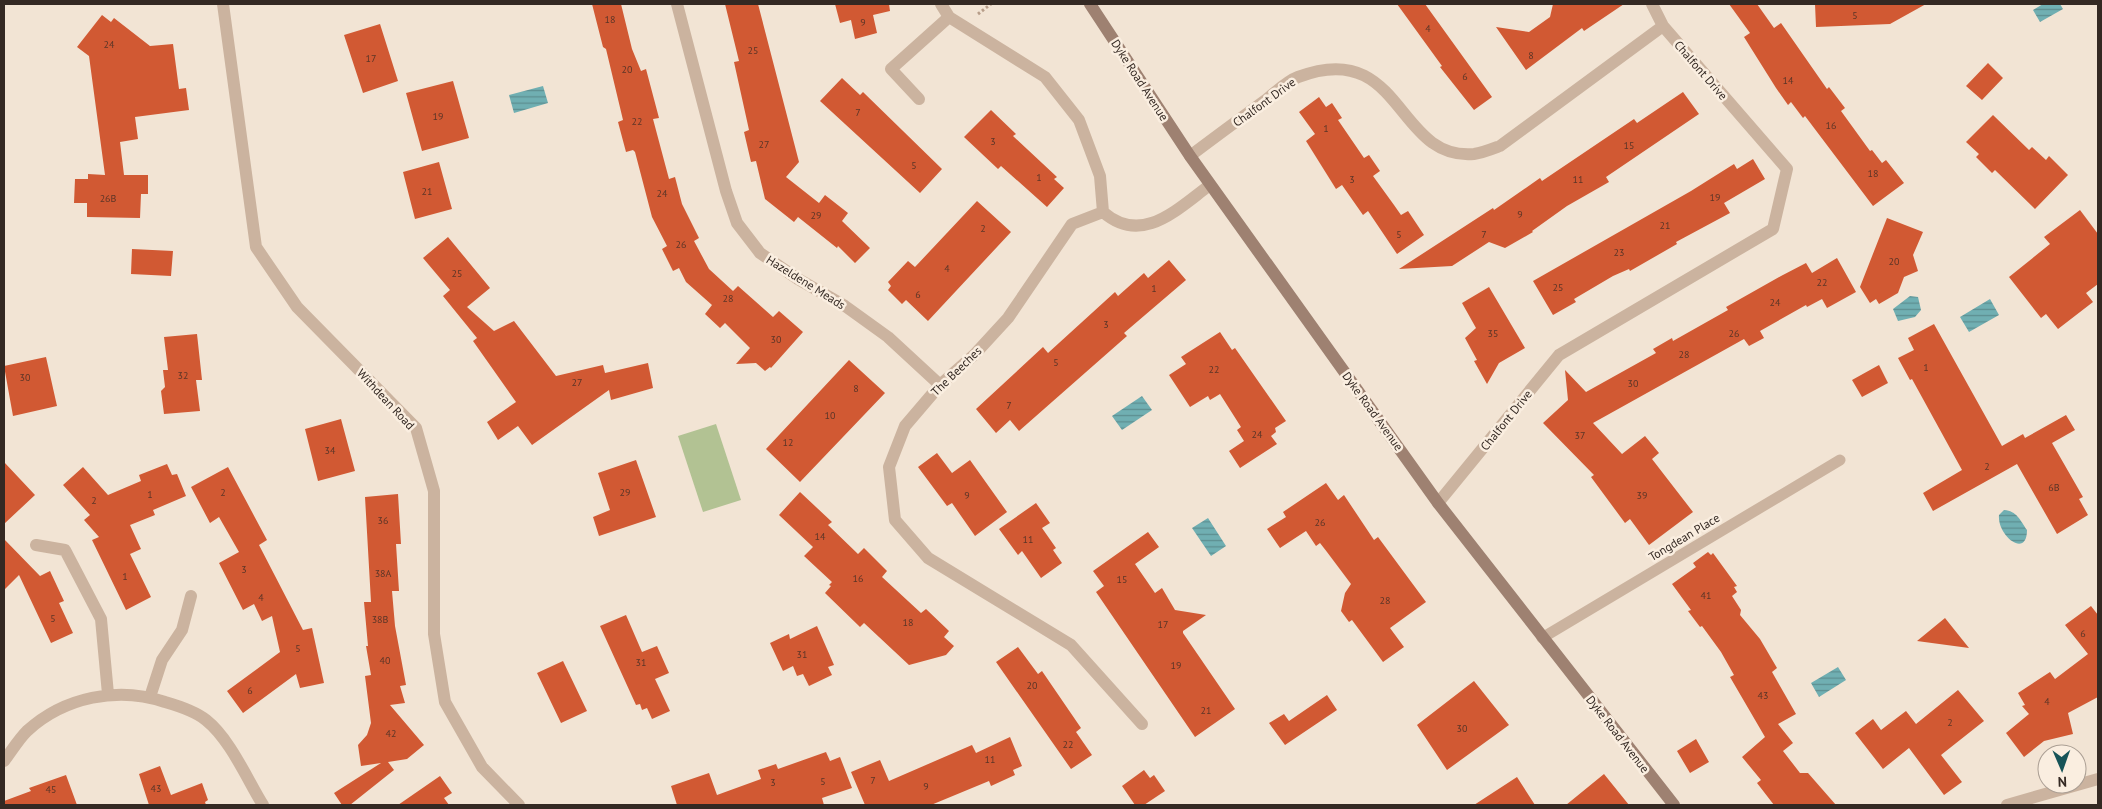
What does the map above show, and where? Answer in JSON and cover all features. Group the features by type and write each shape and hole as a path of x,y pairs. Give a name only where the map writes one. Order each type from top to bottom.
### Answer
{"street":[{"name":"Withdean Road","path":"223,4 256,247 297,307 416,428 434,492 434,634 445,702 482,767 519,805"},
{"name":"Hazeldene Meads","path":"677,4 726,191 738,223 760,254 845,306 888,337 940,385"},
{"path":"941,4 949,17 1045,77 1079,120 1100,176 1103,212 1114,221 1127,226 1147,226 1163,219 1210,186"},
{"name":"Dyke Road Avenue","path":"1090,4 1210,186 1438,503 1674,805"},
{"path":"1652,4 1663,26"},
{"path":"919,99 892,69 949,17"},
{"name":"Chalfont Drive","path":"1190,156 1295,78 1326,68 1356,72 1378,83 1429,143 1450,152 1474,154 1500,146 1663,26 1787,169 1773,229 1559,355 1438,503"},
{"name":"The Beeches","path":"1103,212 1072,224 1008,318 974,355 940,385 905,426 889,467 895,520 928,558 1071,645 1142,724"},
{"path":"36,545 65,550 100,619 108,694"},
{"path":"150,697 162,660 182,630 191,596"},
{"path":"4,761 26,732 43,718 76,703 108,694 150,697 180,706 206,719 220,734 263,805"},
{"path":"2007,805 2098,779"}],"lane":[{"name":"Tongdean Place","path":"1542,638 1840,460"}],"green space":[{"path":"716,424 741,500 703,512 678,436"}],"water":[{"path":"2043,4 2060,4 2063,9 2040,22 2033,10"},
{"path":"543,86 548,103 514,113 509,95"},
{"path":"1910,296 1918,297 1921,310 1915,317 1898,321 1893,309"},
{"path":"1990,299 1999,315 1969,332 1960,317"},
{"path":"1142,396 1152,410 1122,430 1112,416"},
{"path":"2004,510 2015,514 2027,530 2026,539 2022,543 2018,544 2012,541 2003,530 1999,515"},
{"path":"1208,518 1226,546 1211,556 1192,528"},
{"path":"1838,667 1846,680 1819,697 1811,683"}],"building":[{"path":"592,4 621,4 632,49 641,71 646,69 659,118 653,119 669,179 675,177 682,204 699,238 694,241 709,269 733,291 738,286 773,317 779,311 803,332 771,368 765,371 756,363 736,364 750,348 725,323 720,328 705,314 712,305 686,282 679,268 673,271 662,249 667,246 652,217 635,152 633,150 626,152 618,122 623,120 606,49 603,47"},
{"path":"725,4 758,4 799,162 786,177 819,203 825,195 848,213 842,221 870,248 855,263 838,246 837,248 798,217 794,222 765,199 756,161 751,162 744,132 749,130 734,62 739,61"},
{"path":"835,4 889,4 890,11 873,15 877,33 855,39 851,20 840,23"},
{"path":"1397,4 1425,4 1492,97 1474,110 1440,67 1442,66"},
{"path":"1553,4 1624,4 1584,31 1582,28 1526,70 1496,27 1529,32 1550,17"},
{"path":"1729,4 1757,4 1774,28 1781,23 1827,89 1829,87 1845,108 1841,111 1870,151 1872,150 1882,163 1886,160 1904,183 1873,206 1805,116 1803,118 1791,102 1788,105 1744,37 1750,33"},
{"path":"1815,4 1926,4 1890,24 1816,27"},
{"path":"102,15 111,22 114,18 150,46 173,44 179,89 186,88 189,110 135,117 138,139 120,142 124,175 148,175 148,194 141,194 140,218 87,217 87,203 74,203 75,179 88,179 88,174 105,175 89,56 77,47"},
{"path":"380,24 398,81 363,93 344,35"},
{"path":"1988,63 2003,78 1982,100 1966,86"},
{"path":"842,78 860,95 863,92 942,169 920,193 820,101"},
{"path":"453,81 469,138 422,151 406,93"},
{"path":"1683,92 1699,114 1606,177 1609,182 1567,206 1533,232 1505,248 1489,242 1452,266 1399,269 1493,208 1494,210 1540,178 1542,181 1634,119 1637,123"},
{"path":"1319,97 1326,107 1332,103 1342,118 1338,120 1364,158 1369,155 1380,171 1373,176 1401,215 1408,211 1424,235 1397,254 1368,211 1363,215 1342,185 1336,189 1306,141 1315,134 1299,112"},
{"path":"991,110 1016,134 1013,136 1057,177 1054,179 1064,188 1047,207 1001,166 998,169 964,137"},
{"path":"1993,115 2029,150 2032,147 2046,160 2049,156 2068,175 2035,209 1995,170 1992,173 1976,157 1979,154 1966,142"},
{"path":"1753,159 1765,179 1724,203 1730,213 1676,242 1677,244 1630,271 1629,269 1613,276 1574,299 1576,302 1553,315 1533,281 1691,191 1734,164 1737,169"},
{"path":"439,162 452,209 415,219 403,172"},
{"path":"977,201 1011,232 928,321 906,300 902,304 888,290 891,286 888,282 908,261 915,267"},
{"path":"2080,210 2098,234 2098,284 2086,293 2093,302 2058,329 2046,314 2041,318 2009,277 2050,244 2044,237"},
{"path":"1887,218 1923,232 1913,255 1918,271 1904,277 1898,293 1879,304 1876,299 1870,303 1860,287"},
{"path":"448,237 490,288 467,307 494,331 514,321 556,376 603,365 605,373 648,363 653,388 611,400 609,390 532,445 518,426 498,440 487,422 516,402 473,341 477,338 443,296 450,290 423,258"},
{"path":"132,249 173,251 171,276 131,274"},
{"path":"1837,258 1856,292 1827,308 1822,299 1807,307 1806,305 1760,331 1764,338 1749,346 1744,339 1593,423 1622,454 1645,436 1659,453 1652,459 1693,512 1649,545 1630,519 1625,523 1591,477 1594,475 1543,423 1568,400 1565,370 1586,392 1656,353 1653,349 1672,338 1673,341 1728,310 1726,307 1781,276 1806,263 1812,273"},
{"path":"1169,260 1186,280 1124,333 1127,336 1019,431 1010,420 996,433 976,409 1043,347 1048,353 1115,292 1118,296 1144,273 1148,278"},
{"path":"1489,287 1525,348 1499,363 1487,384 1474,361 1477,360 1465,338 1476,328 1462,303"},
{"path":"1934,324 2002,446 2023,434 2025,438 2066,415 2075,430 2052,443 2083,497 2079,499 2088,515 2057,534 2017,464 1933,511 1923,493 1962,470 1912,379 1910,380 1898,358 1914,350 1908,338"},
{"path":"1220,332 1232,350 1235,348 1286,421 1275,428 1276,432 1271,436 1277,444 1240,468 1229,451 1244,441 1237,430 1241,427 1220,394 1210,400 1208,396 1190,407 1169,375 1186,364 1181,357"},
{"path":"197,334 202,380 196,380 200,411 164,414 161,391 165,387 163,370 168,370 164,337"},
{"path":"46,357 57,406 13,416 4,366"},
{"path":"849,360 885,393 800,482 766,449"},
{"path":"1879,365 1888,383 1862,397 1852,380"},
{"path":"341,419 355,471 318,481 305,429"},
{"path":"937,453 952,473 970,460 1007,512 975,536 952,503 947,506 918,467"},
{"path":"636,460 656,517 599,536 593,517 610,510 598,473"},
{"path":"4,462 35,495 4,524"},
{"path":"167,464 172,475 177,474 186,496 153,510 155,515 130,525 141,549 130,554 151,597 126,610 92,540 99,537 84,520 90,515 63,485 83,467 108,495 141,481 139,475"},
{"path":"228,467 267,540 259,545 303,630 312,628 324,683 300,688 296,674 243,713 227,691 280,652 272,616 262,621 254,604 243,610 219,563 239,552 219,517 210,523 191,487"},
{"path":"1326,483 1338,500 1344,495 1374,540 1378,537 1426,602 1390,628 1404,647 1383,662 1352,620 1349,622 1341,611 1345,593 1351,584 1320,543 1316,546 1306,531 1280,548 1267,529 1286,517 1283,512"},
{"path":"800,492 832,522 828,525 858,554 864,548 887,571 882,577 921,613 926,609 949,631 944,637 954,646 946,655 909,665 864,623 860,627 825,593 832,582 804,556 813,547 779,515"},
{"path":"398,494 401,544 396,544 399,591 392,591 395,626 406,685 400,686 405,703 390,705 424,745 407,759 388,762 394,770 350,805 342,805 334,793 381,763 361,766 358,745 367,735 371,723 365,676 371,675 366,646 368,646 364,602 371,602 365,497"},
{"path":"1036,503 1050,523 1042,528 1056,548 1053,550 1062,563 1041,578 1022,551 1018,555 999,529"},
{"path":"1148,532 1159,547 1135,564 1155,593 1162,588 1175,610 1206,615 1183,631 1183,633 1235,709 1195,737 1096,592 1104,586 1093,571"},
{"path":"4,539 40,576 50,571 64,601 59,603 73,633 51,643 19,575 4,590"},
{"path":"1708,552 1711,555 1713,553 1737,586 1734,587 1737,592 1732,596 1741,610 1740,615 1760,639 1777,668 1772,672 1796,714 1778,724 1793,743 1783,751 1800,773 1808,773 1836,805 1774,805 1757,783 1761,780 1742,757 1765,737 1730,677 1734,675 1721,652 1702,626 1700,627 1688,611 1691,610 1672,584 1696,567 1693,563"},
{"path":"2091,606 2098,615 2098,697 2068,713 2073,734 2037,744 2037,747 2024,757 2006,733 2029,714 2022,706 2025,705 2018,693 2050,672 2055,679 2088,654 2065,625"},
{"path":"626,615 642,652 657,646 669,673 655,679 670,711 652,719 647,708 642,710 640,704 636,705 600,626"},
{"path":"1945,618 1969,648 1917,641"},
{"path":"817,626 834,665 828,667 832,675 809,686 803,674 797,676 793,666 783,671 770,643 789,634 790,639"},
{"path":"1018,647 1038,674 1042,671 1081,728 1076,732 1092,755 1071,769 996,662"},
{"path":"563,661 587,711 561,723 537,673"},
{"path":"1474,681 1509,725 1447,770 1417,725"},
{"path":"1958,690 1984,721 1941,755 1962,782 1944,795 1909,748 1883,769 1855,733 1873,719 1881,730 1906,711 1916,724"},
{"path":"1327,695 1337,710 1285,745 1269,723 1284,714 1289,721"},
{"path":"1010,737 1022,766 1013,770 1015,775 991,786 989,781 931,805 865,805 851,772 880,760 889,781 972,745 976,753"},
{"path":"1696,739 1709,762 1690,773 1677,751"},
{"path":"826,752 830,761 840,757 852,788 822,798 824,805 677,805 671,786 709,773 717,795 761,779 758,770 776,764 778,769"},
{"path":"160,766 171,795 202,783 208,800 205,802 206,805 149,805 139,774"},
{"path":"1144,770 1150,778 1154,775 1165,791 1144,805 1135,805 1122,786"},
{"path":"1604,774 1629,805 1566,805"},
{"path":"66,775 77,805 4,805 4,801 31,791 29,788"},
{"path":"440,776 452,793 444,798 449,805 398,805"},
{"path":"1517,777 1535,805 1474,805"}]}
